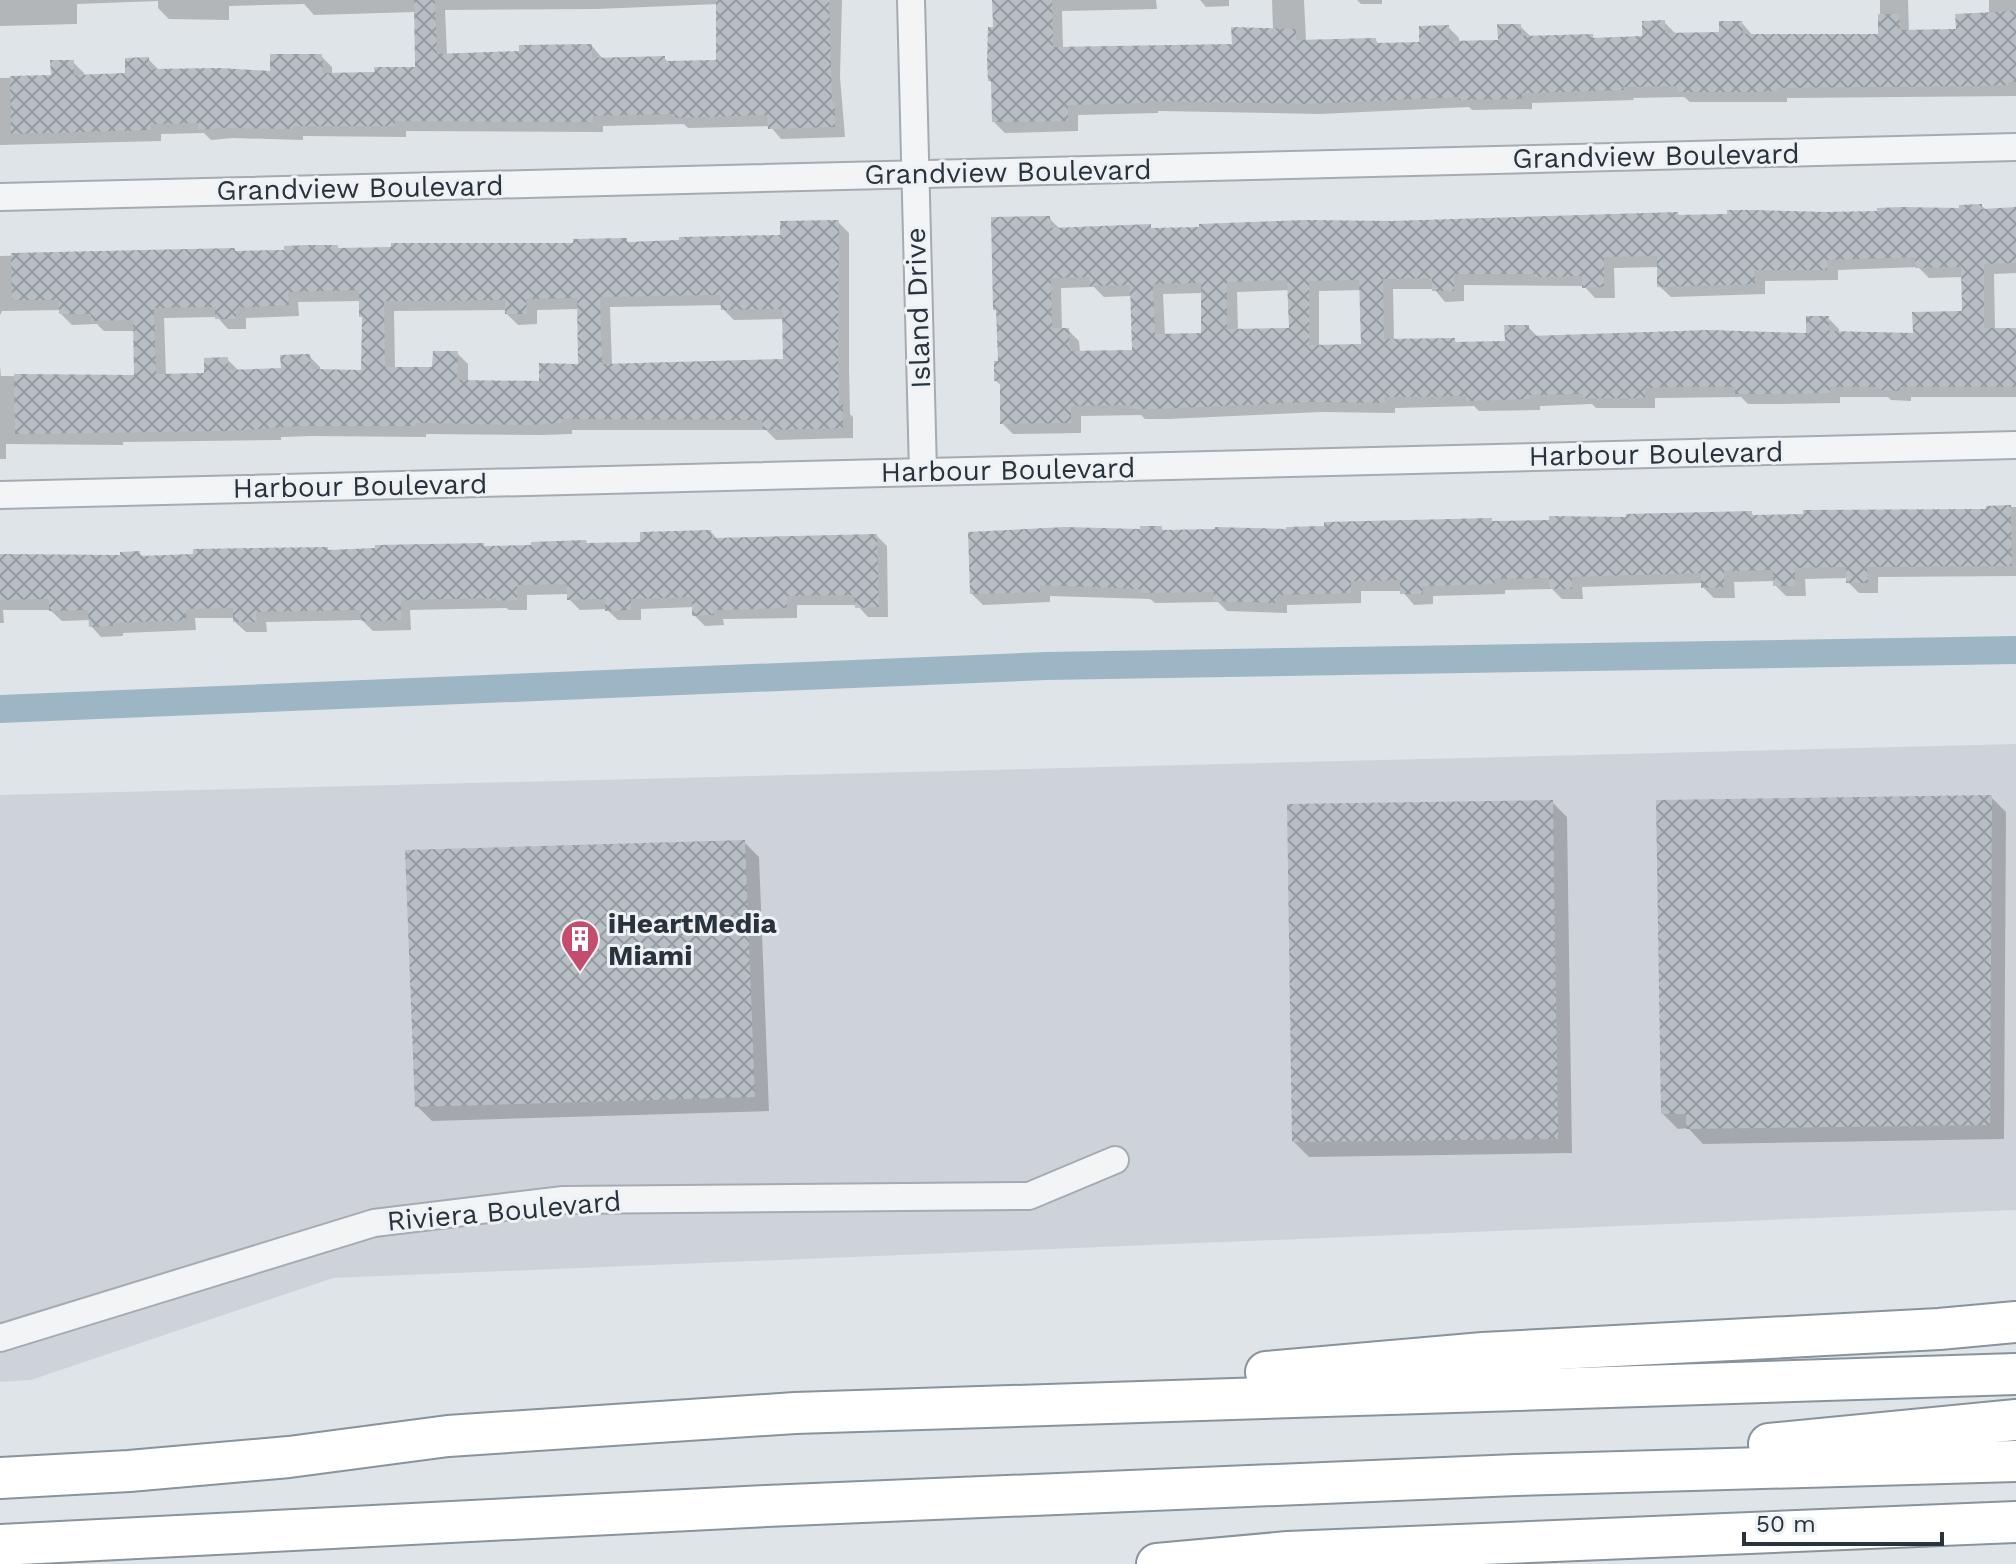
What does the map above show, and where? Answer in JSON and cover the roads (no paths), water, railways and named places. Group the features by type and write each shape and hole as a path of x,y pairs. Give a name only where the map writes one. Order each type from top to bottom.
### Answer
{"highway":[{"path":"0,1478 289,1457 448,1436 795,1413 1483,1353 1939,1329 2016,1322"},
{"path":"795,1413 2016,1374"},
{"path":"1516,1475 1632,1450 1733,1447 2016,1420"},
{"path":"0,1545 766,1506 1516,1475 2016,1461"},
{"path":"1157,1564 1304,1551 2016,1522"}],"street":[{"name":"Island Drive","path":"911,0 923,472"},
{"name":"Grandview Boulevard","path":"0,197 2016,147"},
{"name":"Harbour Boulevard","path":"0,495 2016,445"},
{"name":"Riviera Boulevard","path":"0,1338 374,1223 563,1200 1029,1196 1115,1160"}],"waterway":[{"path":"0,709 1046,666 2016,650"}],"place":[{"name":"iHeartMedia Miami","path":"580,973"}]}
